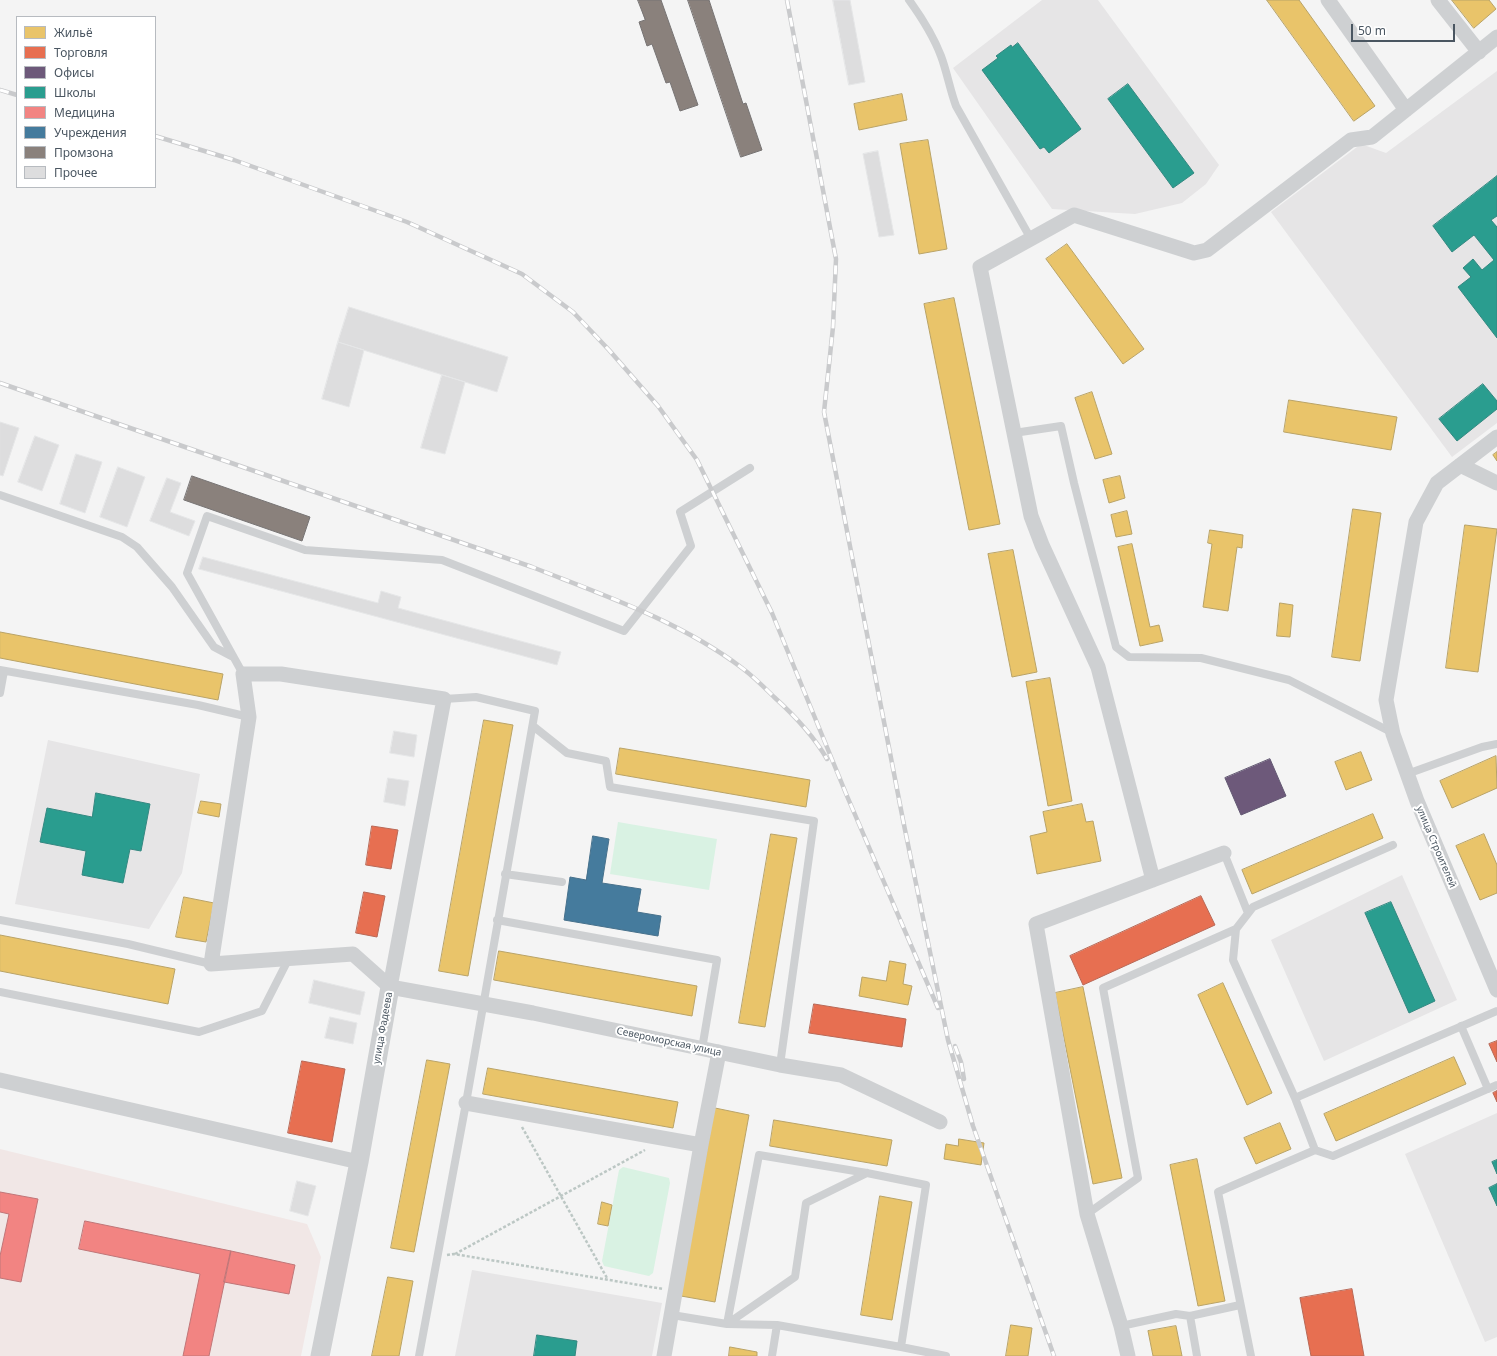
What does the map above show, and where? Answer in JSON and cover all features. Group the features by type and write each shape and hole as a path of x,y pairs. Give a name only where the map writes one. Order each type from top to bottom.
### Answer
{"street":[{"path":"1328,0 1406,110"},
{"path":"1438,0 1479,52"},
{"path":"1153,880 1098,667 1042,545 1031,516 980,267 1074,216 1194,253 1206,250 1351,140 1372,137 1497,37"},
{"path":"1497,437 1460,465 1497,483"},
{"name":"улица Строителей","path":"1460,465 1437,483 1416,522 1386,700 1393,734 1417,801 1497,990"},
{"path":"390,987 353,954 288,960 211,964 249,717 243,674 281,674 444,699"},
{"name":"улица Фадеева","path":"320,1356 359,1162 444,699"},
{"path":"1128,1356 1121,1326 1087,1214 1036,924 1224,853"},
{"name":"Североморская улица","path":"390,987 483,1004 780,1065 841,1075 940,1122"},
{"path":"664,1356 719,1052"},
{"path":"0,1080 359,1162"},
{"path":"466,1104 701,1145"}],"lane":[{"path":"909,0 929,28 942,57 949,87 956,106 1031,239"},
{"path":"1014,432 1061,426 1116,647 1130,657 1201,658 1289,680 1393,734"},
{"path":"243,674 187,573 207,516 305,550 442,560 624,631 690,546 680,512 750,468"},
{"path":"0,495 122,537 137,547 172,587 214,647 233,657"},
{"path":"0,693 2,671 198,705 249,717"},
{"path":"419,1356 466,1104 505,874 535,711 476,697 444,699"},
{"path":"533,726 567,753 606,761 610,787 814,821 780,1065"},
{"path":"1408,774 1482,747 1497,744"},
{"path":"1315,1150 1295,1098 1233,960 1236,930 1253,907 1393,845"},
{"path":"1224,853 1248,913"},
{"path":"505,874 562,882"},
{"path":"0,920 128,944 211,964"},
{"path":"497,920 717,960 702,1049"},
{"path":"1087,1214 1138,1178 1103,988 1236,930"},
{"path":"0,992 200,1032 262,1011 288,960"},
{"path":"1295,1098 1497,1011"},
{"path":"1461,1026 1488,1089"},
{"path":"1251,1356 1218,1192 1315,1150 1333,1156 1497,1085"},
{"path":"727,1324 758,1155 866,1173 926,1185 901,1347"},
{"path":"727,1324 796,1277 806,1203 866,1173"},
{"path":"1121,1326 1176,1314 1190,1316 1240,1305"},
{"path":"672,1315 727,1324 778,1325 946,1356"},
{"path":"1190,1316 1197,1356"},
{"path":"772,1356 778,1325"}],"path":[{"path":"513,1112 607,1278"},
{"path":"454,1254 665,1139"},
{"path":"437,1255 454,1254 607,1278 675,1291"}],"shaded area":[{"path":"1042,0 1098,0 1219,165 1206,184 1182,203 1135,214 1052,209 953,68"},
{"path":"1497,71 1497,423 1452,457 1271,212 1361,144 1386,153"},
{"path":"48,740 200,774 182,873 149,929 15,904"},
{"path":"1402,875 1457,1000 1324,1061 1271,940"},
{"path":"1497,1113 1497,1337 1485,1342 1405,1154"},
{"path":"0,1149 307,1224 321,1257 301,1356 0,1356"},
{"path":"472,1270 662,1303 652,1356 455,1356"}],"green space":[{"path":"618,822 717,839 709,890 610,874"},
{"path":"623,1167 669,1178 670,1183 653,1273 649,1276 604,1266 602,1261 619,1170"}],"building: Жильё":[{"path":"1267,0 1299,0 1375,106 1354,121"},
{"path":"1452,0 1489,0 1496,9 1474,28"},
{"path":"902,94 907,120 859,130 854,104"},
{"path":"928,140 947,249 919,254 900,144"},
{"path":"1067,244 1144,349 1123,364 1046,259"},
{"path":"954,298 1000,524 969,530 924,304"},
{"path":"1092,392 1112,454 1095,459 1075,398"},
{"path":"1289,400 1397,417 1391,450 1284,432"},
{"path":"1497,452 1497,461 1493,455"},
{"path":"1120,476 1125,498 1109,503 1103,480"},
{"path":"1353,509 1381,513 1360,661 1332,657"},
{"path":"1127,511 1132,534 1116,537 1111,515"},
{"path":"1465,525 1497,529 1478,672 1446,668"},
{"path":"1210,530 1243,535 1242,548 1237,547 1228,611 1203,607 1212,544 1208,543"},
{"path":"1132,544 1150,627 1159,625 1163,641 1140,646 1118,547"},
{"path":"1013,550 1037,672 1012,677 988,554"},
{"path":"1280,603 1293,605 1290,637 1277,636"},
{"path":"0,632 223,674 218,700 0,658"},
{"path":"1050,678 1072,801 1048,806 1026,682"},
{"path":"484,720 513,725 468,976 439,971"},
{"path":"620,748 810,780 806,807 616,774"},
{"path":"1361,752 1372,780 1346,790 1335,762"},
{"path":"1496,756 1497,788 1452,808 1440,781"},
{"path":"201,801 221,804 219,817 198,813"},
{"path":"1082,804 1086,822 1093,821 1101,861 1037,874 1030,836 1047,832 1043,812"},
{"path":"1373,814 1383,838 1252,894 1242,870"},
{"path":"771,834 797,838 765,1027 739,1023"},
{"path":"1484,834 1497,865 1497,893 1480,900 1456,846"},
{"path":"184,897 214,903 206,942 176,937"},
{"path":"0,935 175,969 168,1004 0,971"},
{"path":"499,951 697,986 692,1016 494,980"},
{"path":"890,961 906,964 903,984 912,986 908,1005 859,996 862,977 886,981"},
{"path":"1223,983 1272,1093 1247,1105 1198,995"},
{"path":"1083,987 1122,1178 1093,1184 1055,993"},
{"path":"1454,1057 1466,1084 1336,1141 1324,1114"},
{"path":"427,1060 450,1064 414,1252 391,1248"},
{"path":"488,1068 678,1102 673,1128 483,1094"},
{"path":"715,1108 749,1115 715,1302 681,1296"},
{"path":"774,1120 892,1140 887,1166 770,1146"},
{"path":"1280,1123 1291,1149 1256,1164 1244,1138"},
{"path":"959,1139 984,1143 981,1165 944,1159 946,1144 958,1146"},
{"path":"1197,1159 1225,1301 1198,1306 1170,1165"},
{"path":"880,1196 912,1202 892,1320 861,1315"},
{"path":"602,1202 612,1205 608,1226 598,1224"},
{"path":"388,1277 413,1281 399,1356 372,1356"},
{"path":"1011,1325 1032,1328 1028,1356 1006,1356"},
{"path":"1176,1326 1182,1356 1153,1356 1148,1331"},
{"path":"730,1347 757,1352 757,1356 729,1356"}],"building: Торговля":[{"path":"372,826 398,830 391,869 366,865"},
{"path":"364,892 385,896 377,937 356,933"},
{"path":"1201,896 1215,925 1083,985 1070,956"},
{"path":"814,1004 906,1019 902,1047 809,1033"},
{"path":"1497,1041 1497,1062 1489,1044"},
{"path":"302,1061 345,1069 332,1142 288,1133"},
{"path":"1497,1091 1497,1102 1493,1093"},
{"path":"1352,1289 1364,1356 1311,1356 1300,1298"}],"building: Офисы":[{"path":"1270,759 1286,796 1241,815 1225,778"}],"building: Школы":[{"path":"1018,43 1081,129 1049,153 1044,147 1040,149 982,70 998,58 996,56 1011,45 1012,47"},
{"path":"1128,84 1194,173 1173,188 1108,99"},
{"path":"1497,176 1497,216 1491,220 1497,227 1497,338 1458,287 1471,277 1463,268 1473,259 1482,270 1494,260 1474,235 1452,252 1433,226"},
{"path":"1483,384 1497,401 1497,409 1457,441 1439,419"},
{"path":"96,793 150,804 141,851 130,849 123,883 82,875 86,851 40,842 47,808 92,817"},
{"path":"1391,902 1435,1001 1409,1013 1365,913"},
{"path":"1497,1160 1497,1174 1492,1162"},
{"path":"1497,1184 1497,1206 1489,1188"},
{"path":"537,1335 577,1341 575,1356 534,1356"}],"building: Медицина":[{"path":"0,1192 38,1199 21,1282 0,1278 0,1256 9,1214 0,1212"},
{"path":"85,1221 231,1251 209,1356 183,1356 200,1274 79,1249"},
{"path":"231,1251 295,1265 289,1294 224,1282"}],"building: Учреждения":[{"path":"593,836 609,839 602,883 641,889 637,912 661,916 658,936 564,920 570,877 586,880"}],"building: Промзона":[{"path":"638,0 661,0 698,105 680,111 670,82 666,83 652,44 647,46 639,22 645,20"},
{"path":"688,0 709,0 743,104 746,103 762,150 741,157"},
{"path":"192,476 310,517 302,541 184,500"}],"building: Прочее":[{"path":"833,0 850,0 865,82 849,85"},
{"path":"878,151 894,235 879,237 863,154"},
{"path":"349,307 508,357 497,392 338,342"},
{"path":"338,342 364,350 349,407 322,399"},
{"path":"442,375 465,382 445,454 421,448"},
{"path":"0,422 19,428 3,476 0,475"},
{"path":"35,436 59,445 42,491 18,482"},
{"path":"76,454 102,462 85,513 60,504"},
{"path":"118,467 145,477 127,527 100,517"},
{"path":"167,478 181,483 170,512 195,521 189,536 150,521"},
{"path":"203,557 378,603 381,591 401,597 398,608 561,652 557,665 199,569"},
{"path":"394,731 417,735 414,757 390,753"},
{"path":"388,778 409,781 405,806 384,802"},
{"path":"314,980 365,992 360,1015 309,1003"},
{"path":"330,1017 357,1023 353,1044 325,1038"},
{"path":"297,1181 316,1186 308,1216 290,1211"}],"railway":[{"path":"787,0 836,259 833,327 824,412 903,820 948,1040 973,1126 1054,1356"},
{"path":"0,90 16,95"},
{"path":"156,136 234,160 407,222 522,274 573,312 609,350 658,406 697,460 772,613 847,796 938,1008"},
{"path":"0,383 532,567 640,610 693,636 718,651 746,671 796,718 816,742 827,759"},
{"path":"955,1046 961,1062 964,1079"}]}
